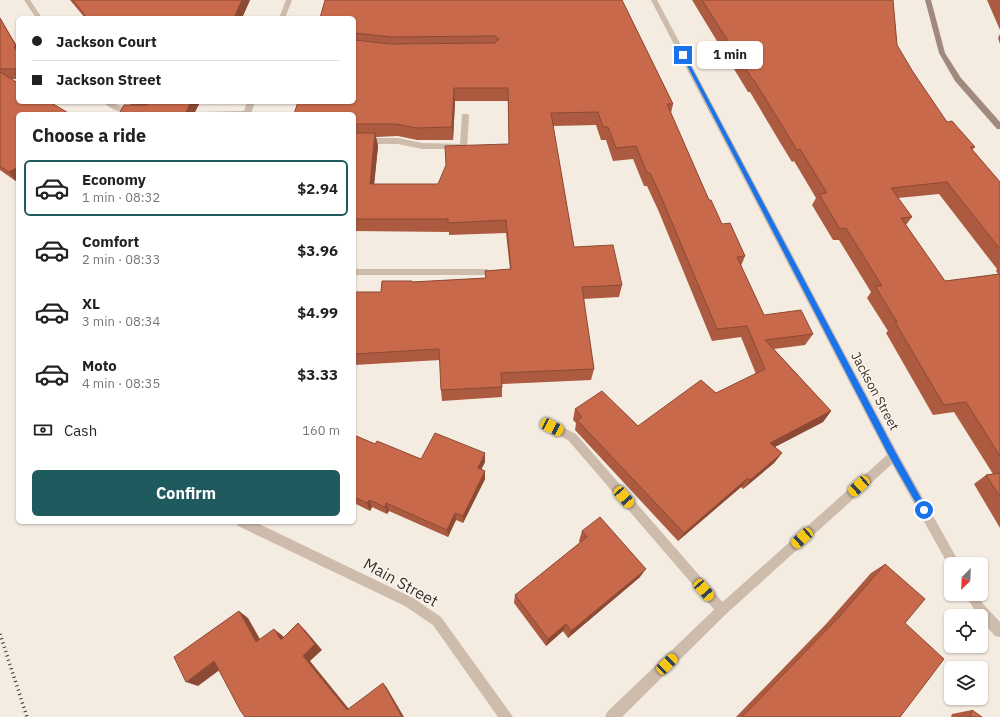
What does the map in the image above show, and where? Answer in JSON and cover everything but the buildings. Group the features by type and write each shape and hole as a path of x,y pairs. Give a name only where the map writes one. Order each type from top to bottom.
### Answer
{"main road":[{"path":"928,0 942,53 958,79 1000,127"}],"street":[{"path":"27,0 38,16"},
{"path":"283,16 289,0"},
{"name":"Jackson Street","path":"654,0 893,456 950,557"},
{"path":"110,104 129,112"},
{"path":"356,141 398,141 422,146 464,147 465,116"},
{"path":"356,272 487,272"},
{"path":"552,427 572,437 722,610"},
{"path":"612,717 722,610 893,456"},
{"name":"Main Street","path":"246,524 409,602 437,621 506,717"},
{"path":"975,601 979,608 1000,630"}],"railway":[{"path":"0,634 27,717"}],"route":[{"path":"683,55 893,456 924,510"}]}
